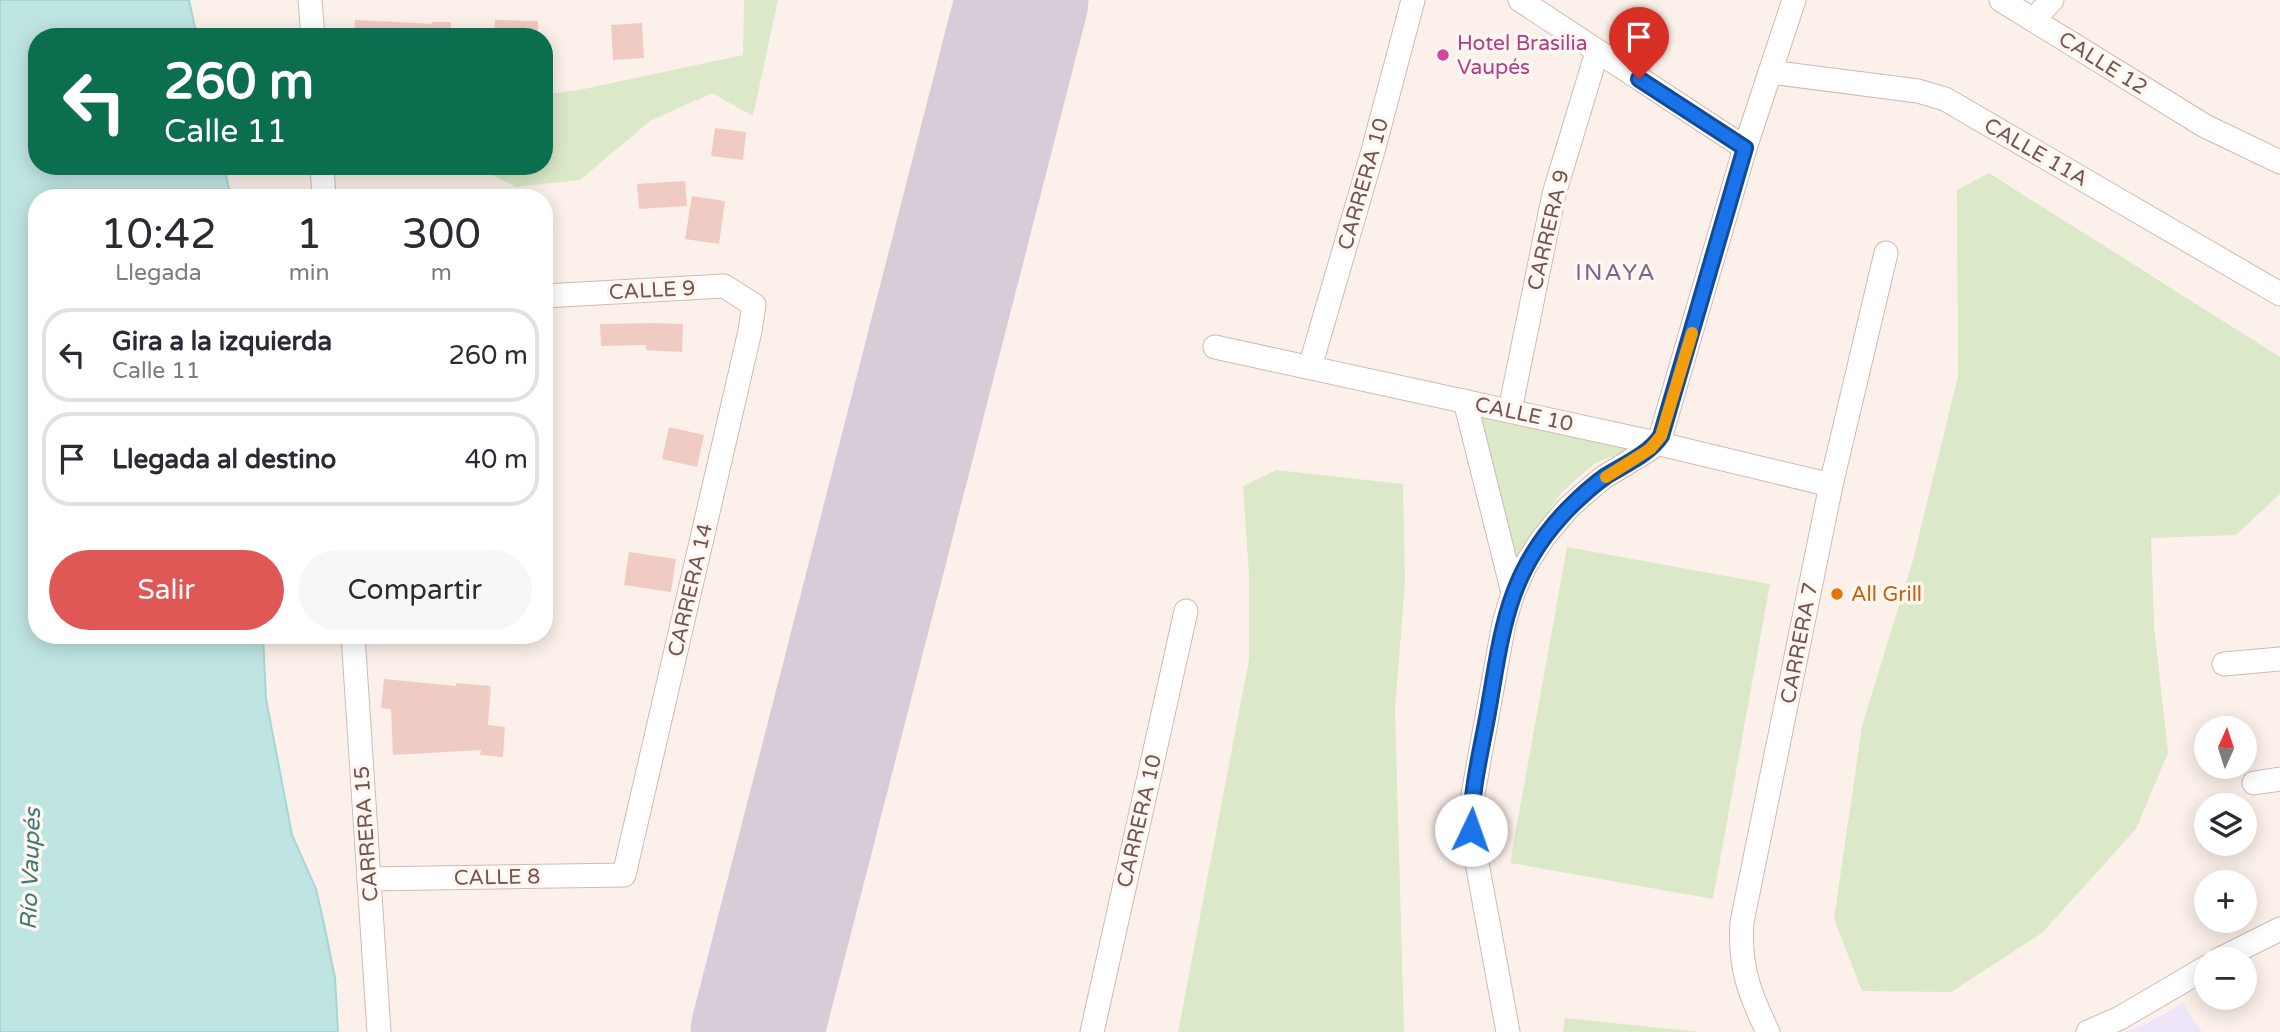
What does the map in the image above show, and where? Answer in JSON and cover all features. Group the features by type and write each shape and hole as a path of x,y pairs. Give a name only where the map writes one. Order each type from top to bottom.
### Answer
{"street":[{"path":"310,0 312,28"},
{"name":"CARRERA 10","path":"1310,367 1373,151 1413,0"},
{"path":"1520,0 1745,148"},
{"path":"1508,1032 1474,847 1471,812 1504,623 1525,566 1544,538 1569,508 1604,477 1650,449 1656,443 1666,422 1745,148 1794,0"},
{"name":"CALLE 12","path":"2001,0 2205,127 2280,162"},
{"path":"2033,20 2052,0"},
{"name":"CARRERA 9","path":"1510,410 1554,194 1597,52"},
{"name":"CALLE 11A","path":"1770,72 1918,91 1945,99 2280,294"},
{"name":"CARRERA 7","path":"1768,1032 1746,979 1741,951 1742,922 1831,485 1886,253"},
{"name":"CALLE 9","path":"553,296 724,286 754,305"},
{"name":"CARRERA 14","path":"625,875 754,305"},
{"name":"CALLE 10","path":"1215,346 1510,410 1831,485"},
{"path":"1465,401 1513,593"},
{"name":"CARRERA 10","path":"1092,1032 1186,611"},
{"name":"CARRERA 15","path":"354,644 379,1032"},
{"path":"2224,664 2280,659"},
{"path":"2254,783 2280,779"},
{"name":"CALLE 8","path":"369,879 625,875"},
{"path":"2244,947 2280,929"},
{"path":"2088,1032 2120,1018 2194,975"}],"shaded area":[{"path":"2183,1003 2202,1032 2124,1032 2142,1026"}],"green space":[{"path":"744,0 778,0 753,116 712,93 650,121 580,180 516,187 491,175 553,175 553,94 743,55"},
{"path":"1989,173 2280,357 2280,494 2236,535 2151,538 2154,625 2168,753 2136,829 2042,933 1951,992 1862,991 1834,919 1862,726 1913,560 1958,376 1957,190"},
{"path":"1482,418 1632,449 1595,463 1560,494 1515,564"},
{"path":"1276,470 1403,484 1405,582 1395,709 1404,1032 1178,1032 1249,659 1249,574 1243,486"},
{"path":"1567,547 1770,584 1713,899 1510,863"},
{"path":"1565,1018 1700,1032 1563,1032"}],"water":[{"name":"Río Vaupés","path":"0,0 189,0 195,28 28,28 28,175 226,175 229,189 28,189 28,644 263,644 266,699 292,835 316,889 335,978 338,1032 0,1032"}],"building":[{"path":"355,20 432,24 451,22 451,28 355,28"},
{"path":"495,20 538,21 538,28 495,28"},
{"path":"642,23 644,58 613,60 611,25"},
{"path":"715,128 746,132 743,160 711,156"},
{"path":"685,181 687,206 639,209 637,184"},
{"path":"692,196 725,201 719,244 685,239"},
{"path":"600,324 683,324 682,352 646,350 646,345 601,346"},
{"path":"669,427 704,435 697,467 662,459"},
{"path":"629,552 676,559 671,592 624,585"},
{"path":"384,679 456,686 456,683 491,686 488,725 505,727 503,757 480,755 481,750 393,755 391,709 381,708"}],"runway":[{"path":"757,1032 1022,0"}],"slow traffic":[{"path":"1606,477 1650,449 1661,436 1692,333"}],"place":[{"name":"Hotel Brasilia Vaupés","path":"1443,55"},
{"name":"All Grill","path":"1837,594"}],"district":[{"name":"INAYA","path":"1616,272"}],"route":[{"path":"1471,830 1473,794 1504,623 1513,593 1525,566 1569,508 1604,477 1650,449 1661,436 1745,148 1639,79"}]}
